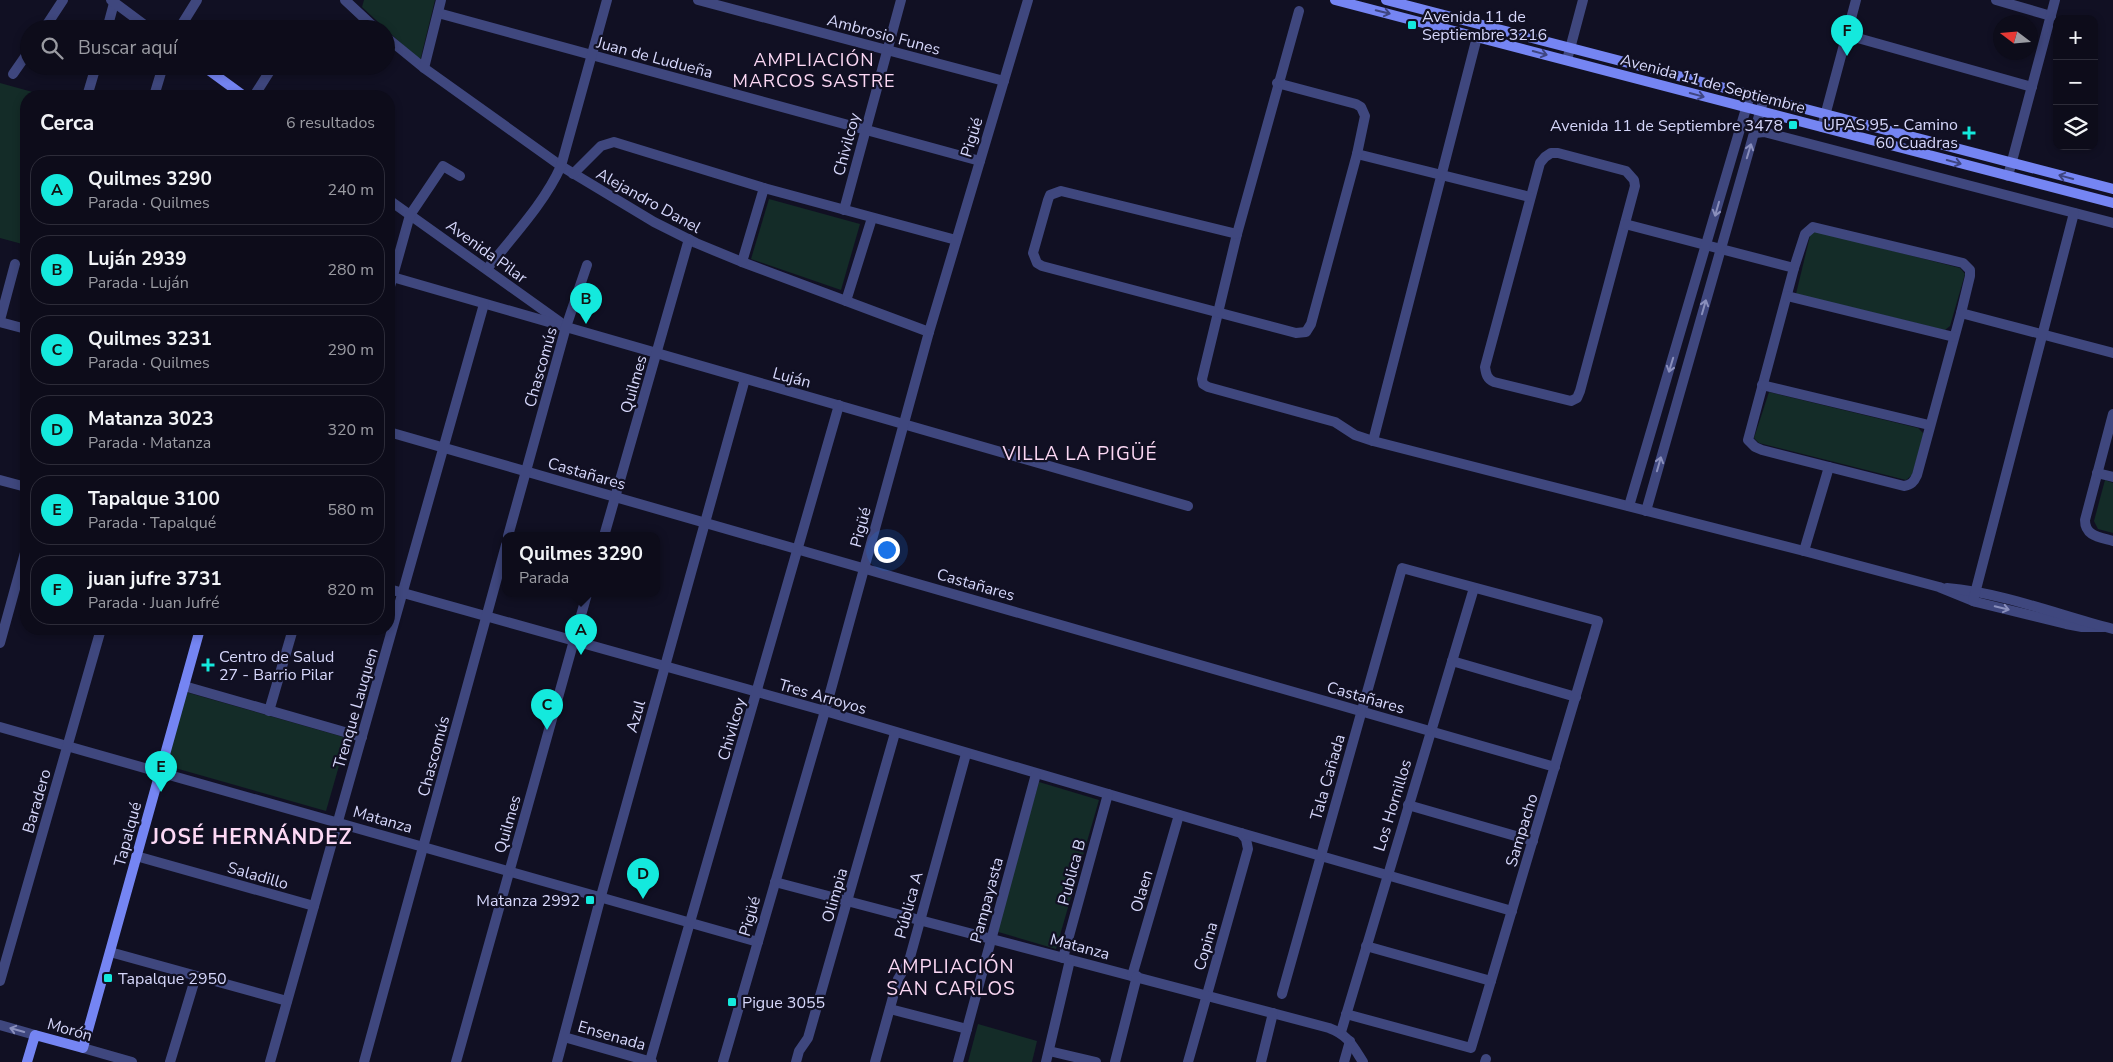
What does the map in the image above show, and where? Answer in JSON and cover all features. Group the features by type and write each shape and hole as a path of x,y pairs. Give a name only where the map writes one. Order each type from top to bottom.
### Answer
{"main road":[{"name":"Avenida 11 de Septiembre","path":"1339,0 2113,203"},
{"name":"Avenida 11 de Septiembre","path":"1386,0 1408,3 1570,50 1764,98 2113,189"},
{"path":"215,75 236,90"},
{"name":"Tapalqué","path":"83,1048 198,635"},
{"path":"27,1062 35,1034"},
{"name":"Morón","path":"35,1034 83,1048"}],"street":[{"path":"50,20 63,0"},
{"path":"185,20 197,0"},
{"path":"345,0 354,4 368,20"},
{"path":"424,68 441,0"},
{"path":"487,269 539,201 561,166 607,0"},
{"name":"Ambrosio Funes","path":"698,0 1004,81"},
{"name":"Chivilcoy","path":"844,210 902,0"},
{"name":"Pigüé","path":"723,1062 825,711 929,332 1027,0"},
{"path":"1567,60 1583,0"},
{"path":"1822,127 1856,0"},
{"path":"1996,0 2051,16"},
{"path":"2008,176 2055,0"},
{"path":"109,20 112,1 138,20"},
{"path":"1404,18 1408,3"},
{"path":"1299,11 1277,83 1202,373 1203,384 1208,388 1335,422 1355,436 1373,442 1804,551 1974,596 2066,624 2108,628"},
{"name":"Juan de Ludueña","path":"438,13 980,160"},
{"path":"1847,35 2032,87"},
{"path":"1373,442 1476,37"},
{"name":"Alejandro Danel","path":"395,44 424,68 561,166 654,222 742,262 929,332"},
{"path":"13,74 20,64"},
{"path":"89,90 93,75"},
{"path":"156,90 160,75"},
{"path":"258,90 267,75"},
{"path":"1238,234 1060,191 1050,195 1033,253 1037,263 1042,266 1296,333 1306,332 1311,324 1357,154 1365,116 1361,107 1277,83"},
{"path":"1629,506 1750,95"},
{"path":"1646,510 1764,98"},
{"path":"1755,133 1764,132 2113,223"},
{"path":"574,174 601,146 614,142 764,188 956,240"},
{"path":"1552,153 1626,171 1634,180 1635,186 1580,391 1577,398 1571,401 1494,382 1487,376 1486,367 1530,197 1540,163 1552,153"},
{"path":"1357,154 1530,197"},
{"path":"395,263 410,215 443,166 460,176"},
{"path":"742,262 764,188"},
{"name":"Avenida Pilar","path":"395,204 566,328"},
{"path":"1974,596 2074,213"},
{"path":"846,301 872,218"},
{"path":"1625,224 1794,268"},
{"path":"1814,228 1963,263 1970,270 1961,313 1929,425 1917,475 1914,482 1909,485 1904,486 1762,450 1751,444 1748,436 1794,268 1805,234 1814,228"},
{"name":"Quilmes","path":"605,532 688,239"},
{"path":"15,264 0,321 20,327"},
{"name":"Chascomús","path":"509,532 566,328 587,265"},
{"name":"Luján","path":"395,277 1188,506"},
{"path":"1787,296 1954,337"},
{"name":"Trenque Lauquen","path":"395,621 484,304"},
{"path":"1961,313 2113,353"},
{"name":"Azul","path":"557,1062 601,896 745,379"},
{"path":"1762,384 1929,425"},
{"name":"Chivilcoy","path":"651,1062 839,405"},
{"path":"2113,414 2085,520 2085,528 2088,533 2113,540"},
{"name":"Castañares","path":"395,434 1555,767"},
{"path":"1804,551 1829,466"},
{"path":"2098,473 2113,477"},
{"path":"0,480 20,485"},
{"name":"Chascomús","path":"364,1062 502,560"},
{"name":"Tala Cañada","path":"1282,994 1402,568 1474,588"},
{"path":"0,642 20,570"},
{"name":"Sampacho","path":"1346,1014 1471,1048 1598,621 1474,588"},
{"name":"Los Hornillos","path":"1341,1032 1474,588"},
{"name":"Tres Arroyos","path":"395,591 825,711 1244,836 1512,911"},
{"name":"Quilmes","path":"456,1062 586,597"},
{"name":"Baradero","path":"0,981 99,635"},
{"path":"269,711 291,635"},
{"name":"Trenque Lauquen","path":"270,1062 391,635"},
{"path":"1452,661 1576,698"},
{"path":"184,686 362,737"},
{"name":"Matanza","path":"0,726 758,942"},
{"name":"Olimpia","path":"796,1062 799,1051 808,1038 896,733"},
{"name":"Pública A","path":"875,1062 898,979 909,961 966,754"},
{"name":"Pampayasta","path":"958,1062 1036,774"},
{"name":"Publica B","path":"1046,1062 1067,959 1108,794"},
{"path":"1408,805 1533,841"},
{"name":"Olaen","path":"1115,1062 1134,976 1178,815"},
{"name":"Copina","path":"1188,1062 1248,849 1244,836"},
{"name":"Saladillo","path":"136,856 314,906"},
{"name":"Matanza","path":"775,882 1341,1032 1350,1041 1363,1062"},
{"path":"1366,946 1491,981"},
{"path":"110,952 287,1001"},
{"path":"170,1062 196,976"},
{"path":"890,1009 967,1029"},
{"path":"1262,1062 1273,1013"},
{"name":"Morón","path":"0,1025 35,1034"},
{"name":"Ensenada","path":"564,1036 639,1060 651,1062"},
{"path":"1344,1062 1350,1041"},
{"name":"Morón","path":"83,1048 132,1062"},
{"path":"1049,1051 1096,1062"}],"green space":[{"path":"364,0 435,0 420,61 395,38 395,20 376,20 362,7"},
{"path":"0,83 25,90 20,90 20,243 0,238"},
{"path":"769,199 860,224 841,290 751,259"},
{"path":"1813,232 1960,268 1965,274 1950,326 1945,330 1796,294 1810,236"},
{"path":"1769,392 1918,428 1924,434 1912,475 1906,480 1759,443 1754,438"},
{"path":"2105,480 2113,483 2113,533 2098,529 2094,521"},
{"path":"182,691 347,738 326,811 161,764"},
{"path":"1039,782 1099,800 1056,949 995,931"},
{"path":"978,1024 1037,1041 1032,1062 968,1062"}],"place":[{"name":"Avenida 11 de Septiembre 3216","path":"1412,25"},
{"name":"juan jufre 3731","path":"1847,56"},
{"name":"Avenida 11 de Septiembre 3478","path":"1793,125"},
{"name":"UPAS 95 - Camino 60 Cuadras","path":"1969,133"},
{"name":"Luján 2939","path":"586,324"},
{"name":"Quilmes 3290","path":"581,655"},
{"name":"Centro de Salud 27 - Barrio Pilar","path":"208,665"},
{"name":"Quilmes 3231","path":"547,730"},
{"name":"Tapalque 3100","path":"161,792"},
{"name":"Matanza 3023","path":"643,899"},
{"name":"Matanza 2992","path":"590,900"},
{"name":"Tapalque 2950","path":"108,978"},
{"name":"Pigue 3055","path":"732,1002"}],"district":[{"name":"AMPLIACIÓN MARCOS SASTRE","path":"814,70"},
{"name":"VILLA LA PIGÜÉ","path":"1080,453"},
{"name":"JOSÉ HERNÁNDEZ","path":"252,837"},
{"name":"AMPLIACIÓN SAN CARLOS","path":"951,977"}]}
